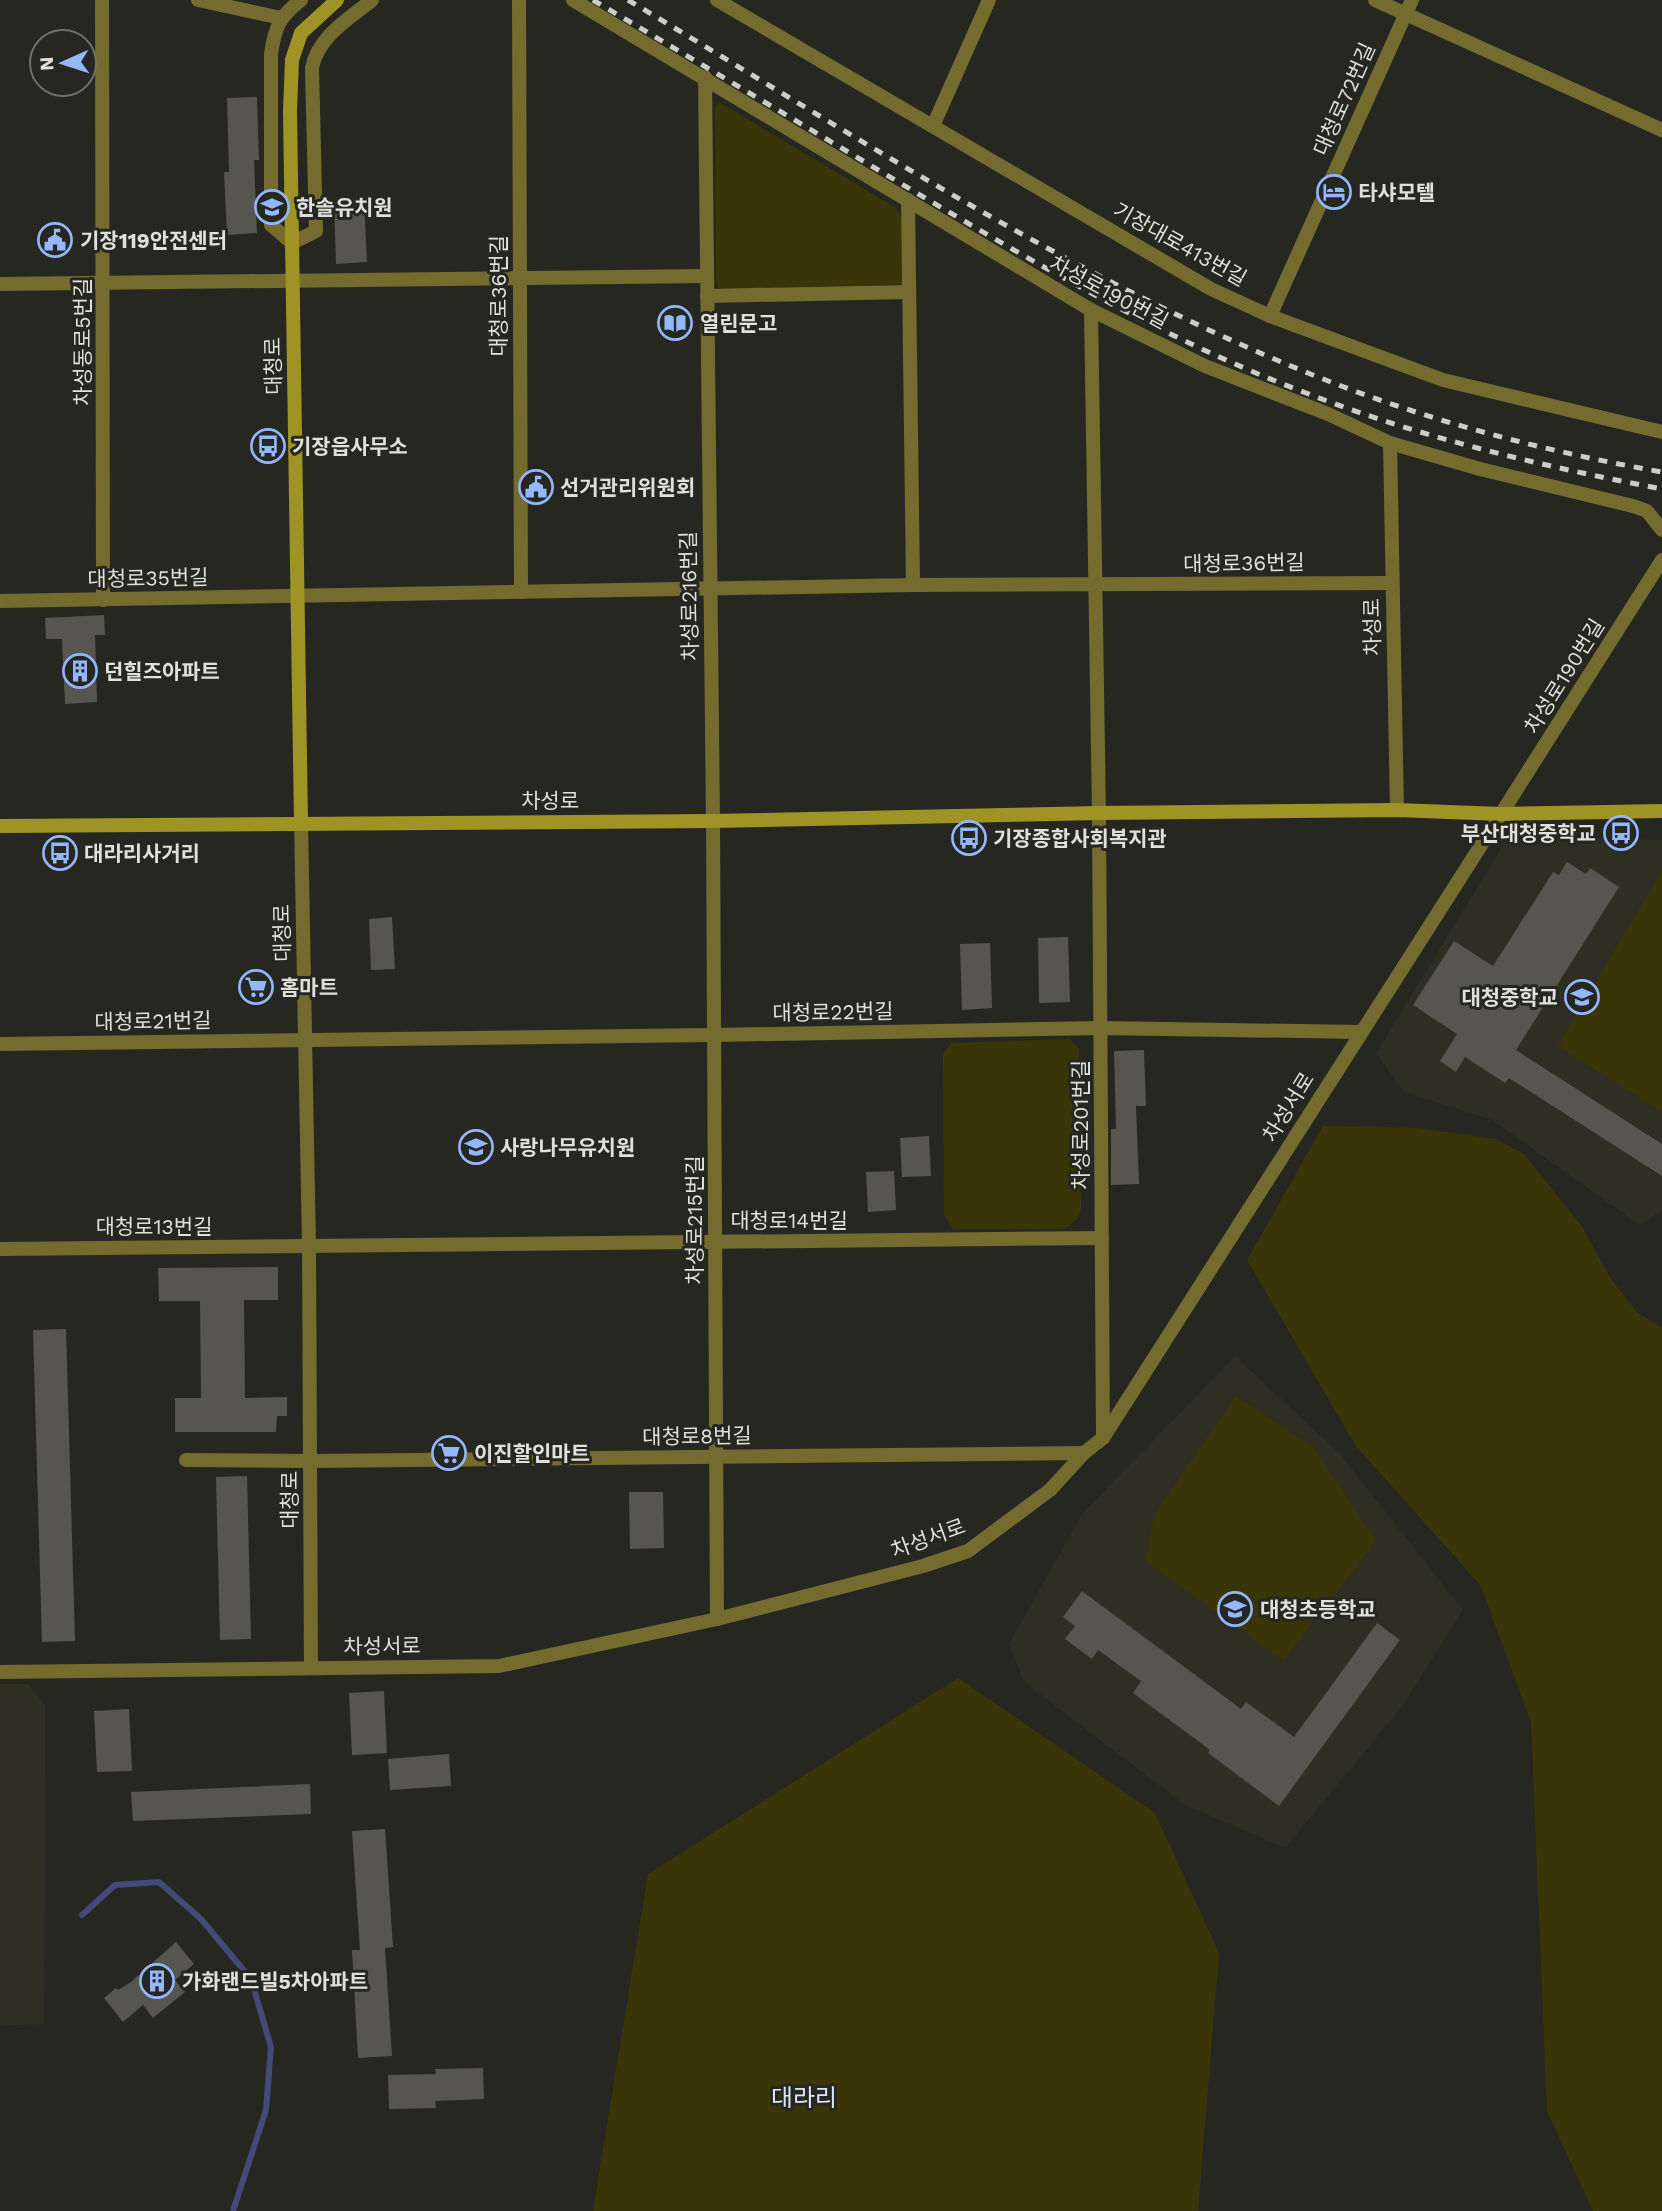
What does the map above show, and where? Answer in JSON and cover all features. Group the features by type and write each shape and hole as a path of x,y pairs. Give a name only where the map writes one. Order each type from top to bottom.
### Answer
{"main road":[{"name":"대청로","path":"301,822 290,111 292,60 301,33 337,0"},
{"name":"차성로","path":"0,826 713,821 1397,810 1501,814 1662,811"}],"street":[{"name":"차성동로5번길","path":"102,0 103,600"},
{"path":"198,0 281,18"},
{"path":"301,0 281,18 274,32 271,54 271,225 292,243 316,232 312,68 314,57 330,34 372,0"},
{"name":"대청로36번길","path":"519,0 521,592"},
{"name":"차성로190번길","path":"573,0 1091,310 1205,366 1328,414 1390,443 1480,469 1647,511 1662,530"},
{"name":"기장대로413번길","path":"717,0 1212,289 1270,316 1443,380 1662,432"},
{"path":"933,126 989,0"},
{"path":"1375,0 1409,7 1662,130"},
{"name":"대청로72번길","path":"1270,316 1409,7"},
{"name":"차성로216번길","path":"705,77 713,821"},
{"path":"908,200 913,585"},
{"path":"0,284 707,276"},
{"path":"707,296 909,292"},
{"path":"1091,310 1099,813"},
{"name":"차성로","path":"1390,443 1397,810"},
{"name":"차성로190번길","path":"1501,814 1662,561"},
{"name":"대청로36번길","path":"297,596 913,585 1392,583"},
{"name":"대청로35번길","path":"0,601 297,596"},
{"name":"차성로201번길","path":"1099,813 1103,1438"},
{"name":"차성서로","path":"0,1672 499,1666 717,1619 923,1566 968,1551 1049,1490 1084,1453 1103,1438 1501,814"},
{"name":"차성로215번길","path":"713,821 717,1619"},
{"name":"대청로","path":"301,822 309,1246 311,1668"},
{"name":"대청로22번길","path":"306,1041 1101,1028 1361,1031"},
{"name":"대청로21번길","path":"0,1044 306,1041"},
{"name":"대청로14번길","path":"309,1246 1102,1238"},
{"name":"대청로13번길","path":"0,1249 309,1246"},
{"name":"대청로8번길","path":"186,1460 1084,1453"}],"shaded area":[{"path":"719,102 896,208 903,220 904,284 726,292 718,287 715,109"},
{"path":"1509,836 1662,840 1662,1210 1640,1225 1492,1120 1404,1092 1376,1053"},
{"path":"1662,871 1662,1112 1558,1046"},
{"path":"1070,1039 1079,1049 1079,1217 1065,1229 953,1229 944,1215 943,1054 951,1043"},
{"path":"1323,1126 1418,1128 1496,1139 1524,1154 1581,1225 1611,1279 1637,1312 1662,1328 1662,2211 1593,2211 1547,2111 1531,1722 1481,1586 1356,1446 1247,1260"},
{"path":"1235,1356 1340,1454 1463,1610 1401,1708 1285,1848 1185,1805 1024,1682 1009,1644 1082,1514"},
{"path":"1236,1396 1314,1448 1376,1541 1283,1660 1146,1561 1154,1515"},
{"path":"958,1678 1155,1813 1219,1953 1198,2211 593,2211 648,1874"},
{"path":"0,1684 28,1684 45,1706 44,2024 0,2026"}],"building":[{"path":"257,97 259,160 254,160 257,233 227,235 224,172 229,172 227,98"},
{"path":"364,200 367,262 336,264 334,201"},
{"name":"던힐즈아파트","path":"104,615 105,635 95,635 97,702 65,704 62,639 46,639 45,618"},
{"path":"1567,862 1586,874 1590,868 1619,887 1516,1050 1662,1144 1662,1176 1509,1078 1505,1083 1465,1057 1456,1072 1440,1061 1457,1034 1413,1005 1454,941 1493,966 1553,872 1559,875"},
{"path":"392,917 395,969 371,970 369,919"},
{"path":"1068,937 1070,1002 1039,1003 1038,938"},
{"path":"990,943 992,1008 962,1010 960,944"},
{"path":"1144,1050 1146,1106 1136,1106 1139,1184 1111,1185 1111,1129 1116,1129 1114,1051"},
{"path":"929,1136 931,1176 902,1177 900,1138"},
{"path":"894,1171 896,1210 868,1212 866,1172"},
{"path":"278,1267 278,1300 244,1300 245,1398 287,1397 287,1416 277,1416 276,1432 175,1432 175,1398 201,1398 200,1301 159,1301 158,1268"},
{"path":"66,1329 75,1641 42,1642 33,1330"},
{"path":"247,1476 251,1639 220,1640 216,1477"},
{"path":"629,1492 663,1492 664,1548 630,1549"},
{"path":"1082,1591 1241,1709 1246,1702 1294,1737 1377,1623 1400,1640 1279,1806 1133,1693 1141,1681 1098,1650 1092,1659 1065,1639 1075,1626 1063,1617"},
{"path":"384,1691 387,1753 352,1755 349,1693"},
{"path":"129,1709 132,1771 97,1772 94,1711"},
{"path":"449,1754 451,1786 390,1790 388,1759"},
{"path":"310,1784 311,1814 133,1821 131,1792"},
{"path":"385,1829 393,1947 385,1948 392,2056 358,2058 352,1950 360,1950 352,1831"},
{"name":"가화랜드빌5차아파트","path":"176,1942 194,1964 175,1980 185,1992 153,2018 143,2005 123,2022 104,1998 116,1988 118,1990 131,1982"},
{"path":"483,2068 484,2099 435,2101 436,2108 389,2109 388,2075 436,2074 435,2069"}],"waterway":[{"path":"82,1915 115,1885 159,1882 201,1919 251,1979 271,2047 266,2110 233,2211"}],"railway":[{"path":"593,0 1098,297 1253,372 1350,409 1438,437 1572,471 1662,489"},
{"path":"628,0 961,200 1046,247 1219,335 1351,390 1438,419 1527,444 1662,472"}],"place":[{"name":"타샤모텔","path":"1334,192"},
{"name":"한솔유치원","path":"272,207"},
{"name":"기장119안전센터","path":"55,240"},
{"name":"열린문고","path":"675,323"},
{"name":"기장읍사무소","path":"268,446"},
{"name":"선거관리위원회","path":"536,487"},
{"name":"던힐즈아파트","path":"80,671"},
{"name":"부산대청중학교","path":"1621,833"},
{"name":"기장종합사회복지관","path":"969,838"},
{"name":"대라리사거리","path":"60,853"},
{"name":"홈마트","path":"256,987"},
{"name":"대청중학교","path":"1582,997"},
{"name":"사랑나무유치원","path":"476,1147"},
{"name":"이진할인마트","path":"449,1453"},
{"name":"대청초등학교","path":"1235,1609"},
{"name":"가화랜드빌5차아파트","path":"157,1981"}],"district":[{"name":"대라리","path":"804,2098"}]}
